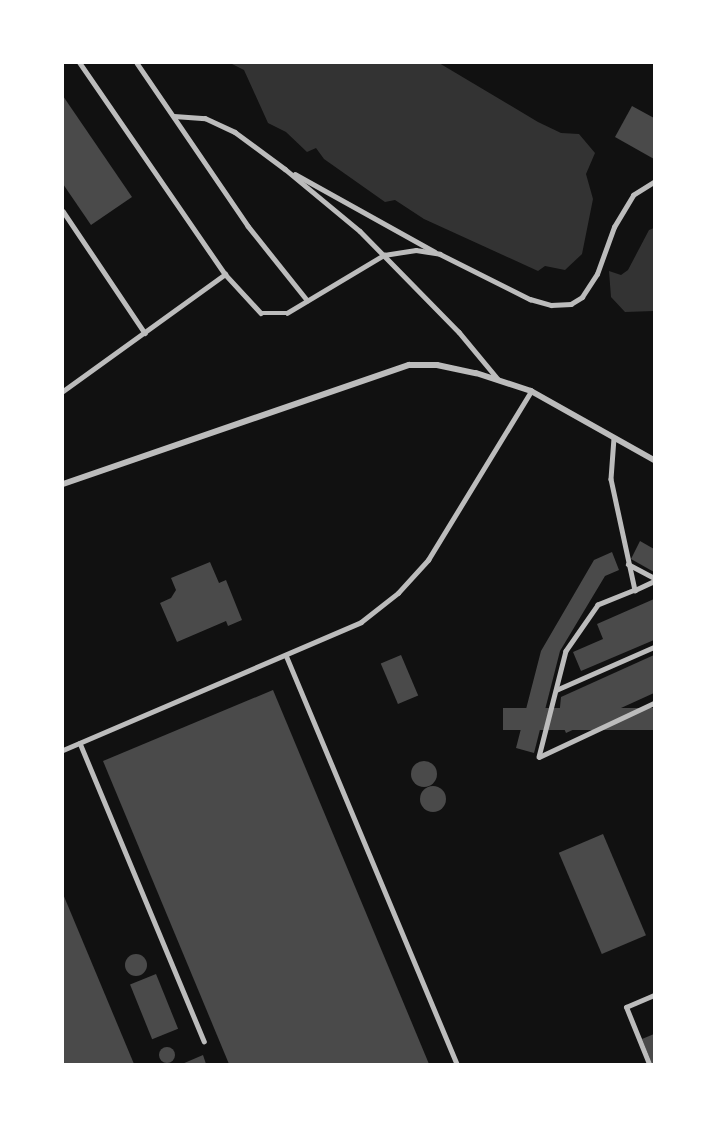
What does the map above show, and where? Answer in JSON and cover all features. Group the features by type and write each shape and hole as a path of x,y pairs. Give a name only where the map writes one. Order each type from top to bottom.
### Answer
{"street":[{"path":"63,484 409,365 436,365 531,391 654,460"}],"lane":[{"path":"80,63 225,274 261,313 286,313 384,255 416,250 440,254"},
{"path":"137,63 248,226 307,300"},
{"path":"174,116 205,118 235,132 285,169 384,255 459,332 500,381"},
{"path":"285,169 440,254 530,299 551,305 571,304 582,297 597,274 615,227 633,195 654,182"},
{"path":"63,211 145,333"},
{"path":"63,391 225,274"},
{"path":"63,750 361,622 398,593 428,560 531,391"},
{"path":"614,438 611,479 635,590"},
{"path":"628,564 654,580"},
{"path":"654,580 598,605 566,651 539,757 654,703"},
{"path":"556,690 654,647"},
{"path":"286,655 457,1064"},
{"path":"80,743 204,1041"},
{"path":"649,1064 626,1007 654,995"}],"shaded area":[{"path":"230,63 439,63 538,122 561,133 579,134 595,153 586,174 593,199 582,254 565,270 545,266 538,271 424,219 395,200 385,202 324,159 316,148 307,152 286,132 268,123 244,70"},
{"path":"654,228 654,311 625,312 611,297 609,271 621,275 628,270 649,230"}],"building":[{"path":"63,96 132,197 91,225 63,184"},
{"path":"632,106 654,118 654,159 615,137"},
{"path":"640,541 654,549 654,572 631,559"},
{"path":"612,552 619,570 605,576 560,651 534,753 516,748 541,651 594,560"},
{"path":"210,562 219,583 226,580 242,620 228,626 226,621 177,642 160,603 171,598 176,590 171,578"},
{"path":"654,599 654,640 581,671 573,652 603,639 597,624"},
{"path":"401,655 418,696 398,704 381,664"},
{"path":"654,655 654,693 566,733 559,717 561,697"},
{"path":"273,690 429,1064 229,1064 103,761"},
{"path":"503,708 654,708 654,730 503,730"},
{"path":"424,761 433,765 437,774 433,783 424,787 415,783 411,774 415,765"},
{"path":"433,786 442,790 446,799 442,808 433,812 424,808 420,799 424,790"},
{"path":"603,834 646,935 602,954 559,853"},
{"path":"63,894 134,1064 63,1064"},
{"path":"132,954 140,954 147,961 147,969 140,976 132,976 125,969 125,961"},
{"path":"156,974 178,1029 152,1039 130,984"},
{"path":"654,1034 654,1064 652,1064 642,1039"},
{"path":"167,1047 173,1049 175,1055 173,1061 167,1063 161,1061 159,1055 161,1049"},
{"path":"203,1055 206,1064 182,1064"}]}
